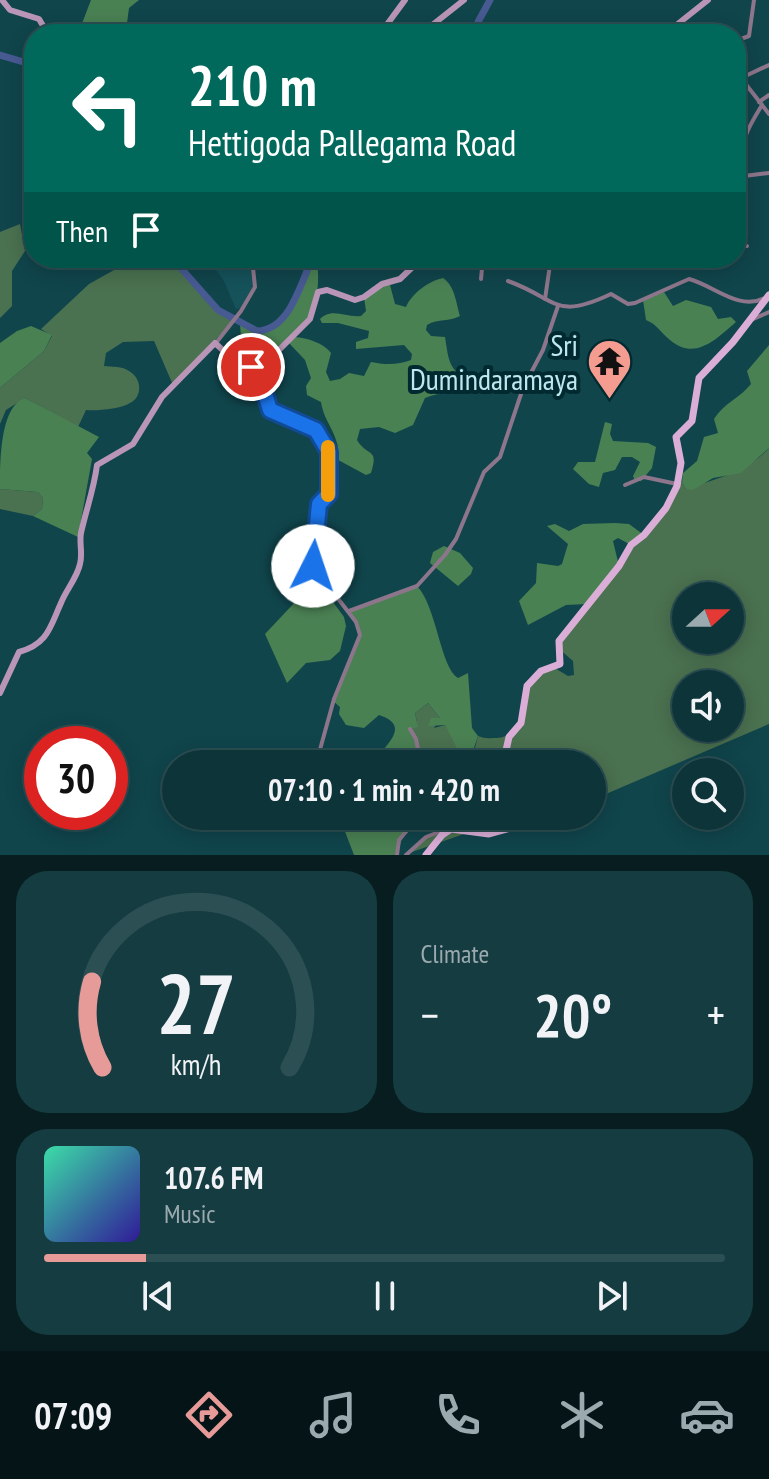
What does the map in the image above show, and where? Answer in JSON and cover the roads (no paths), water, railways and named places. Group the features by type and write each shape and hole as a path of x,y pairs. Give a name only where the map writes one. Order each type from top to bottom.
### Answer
{"main road":[{"path":"506,750 509,737 521,723 527,686 541,671 560,664 559,641 619,566 631,545 660,518 677,484 681,463 676,437 692,421 697,383 767,296"},
{"path":"426,855 442,835 451,830"},
{"path":"466,830 489,834 503,830"}],"street":[{"path":"2,0 10,10 39,19 42,24"},
{"path":"387,24 405,0"},
{"path":"434,24 464,0"},
{"path":"678,24 708,0"},
{"path":"746,37 749,36 754,0"},
{"path":"746,74 769,65"},
{"path":"746,85 769,114"},
{"path":"746,137 761,104 769,95"},
{"path":"746,176 769,173"},
{"path":"0,693 19,652 35,648 49,634 61,602 76,575 81,561 81,535 94,490 97,465 133,444 162,397 228,329 256,282 254,268"},
{"path":"215,343 239,365 251,367 265,364 310,319 318,292 327,290 355,300 382,284 400,279 412,268"},
{"path":"481,279 482,268"},
{"path":"545,299 550,268"},
{"path":"508,281 558,306 576,309 611,294 628,304 635,303 689,279 739,301 755,303 767,296"},
{"path":"349,611 417,586 456,539 484,472 500,457 523,388 543,350 558,306"},
{"path":"749,321 769,312"},
{"path":"251,367 254,378 262,384 270,410 313,427 329,449 329,494 319,504 313,566 349,611 360,635 334,699 320,750"},
{"path":"625,485 644,477 677,484"},
{"path":"410,729 418,750"},
{"path":"397,855 399,840 407,830"},
{"path":"406,855 441,830"}],"waterway":[{"path":"478,24 490,0"},
{"path":"0,55 24,62"},
{"path":"181,268 218,310 257,331 269,329 286,314 309,268"}],"place":[{"name":"Sri Dumindaramaya","path":"609,400"}]}
